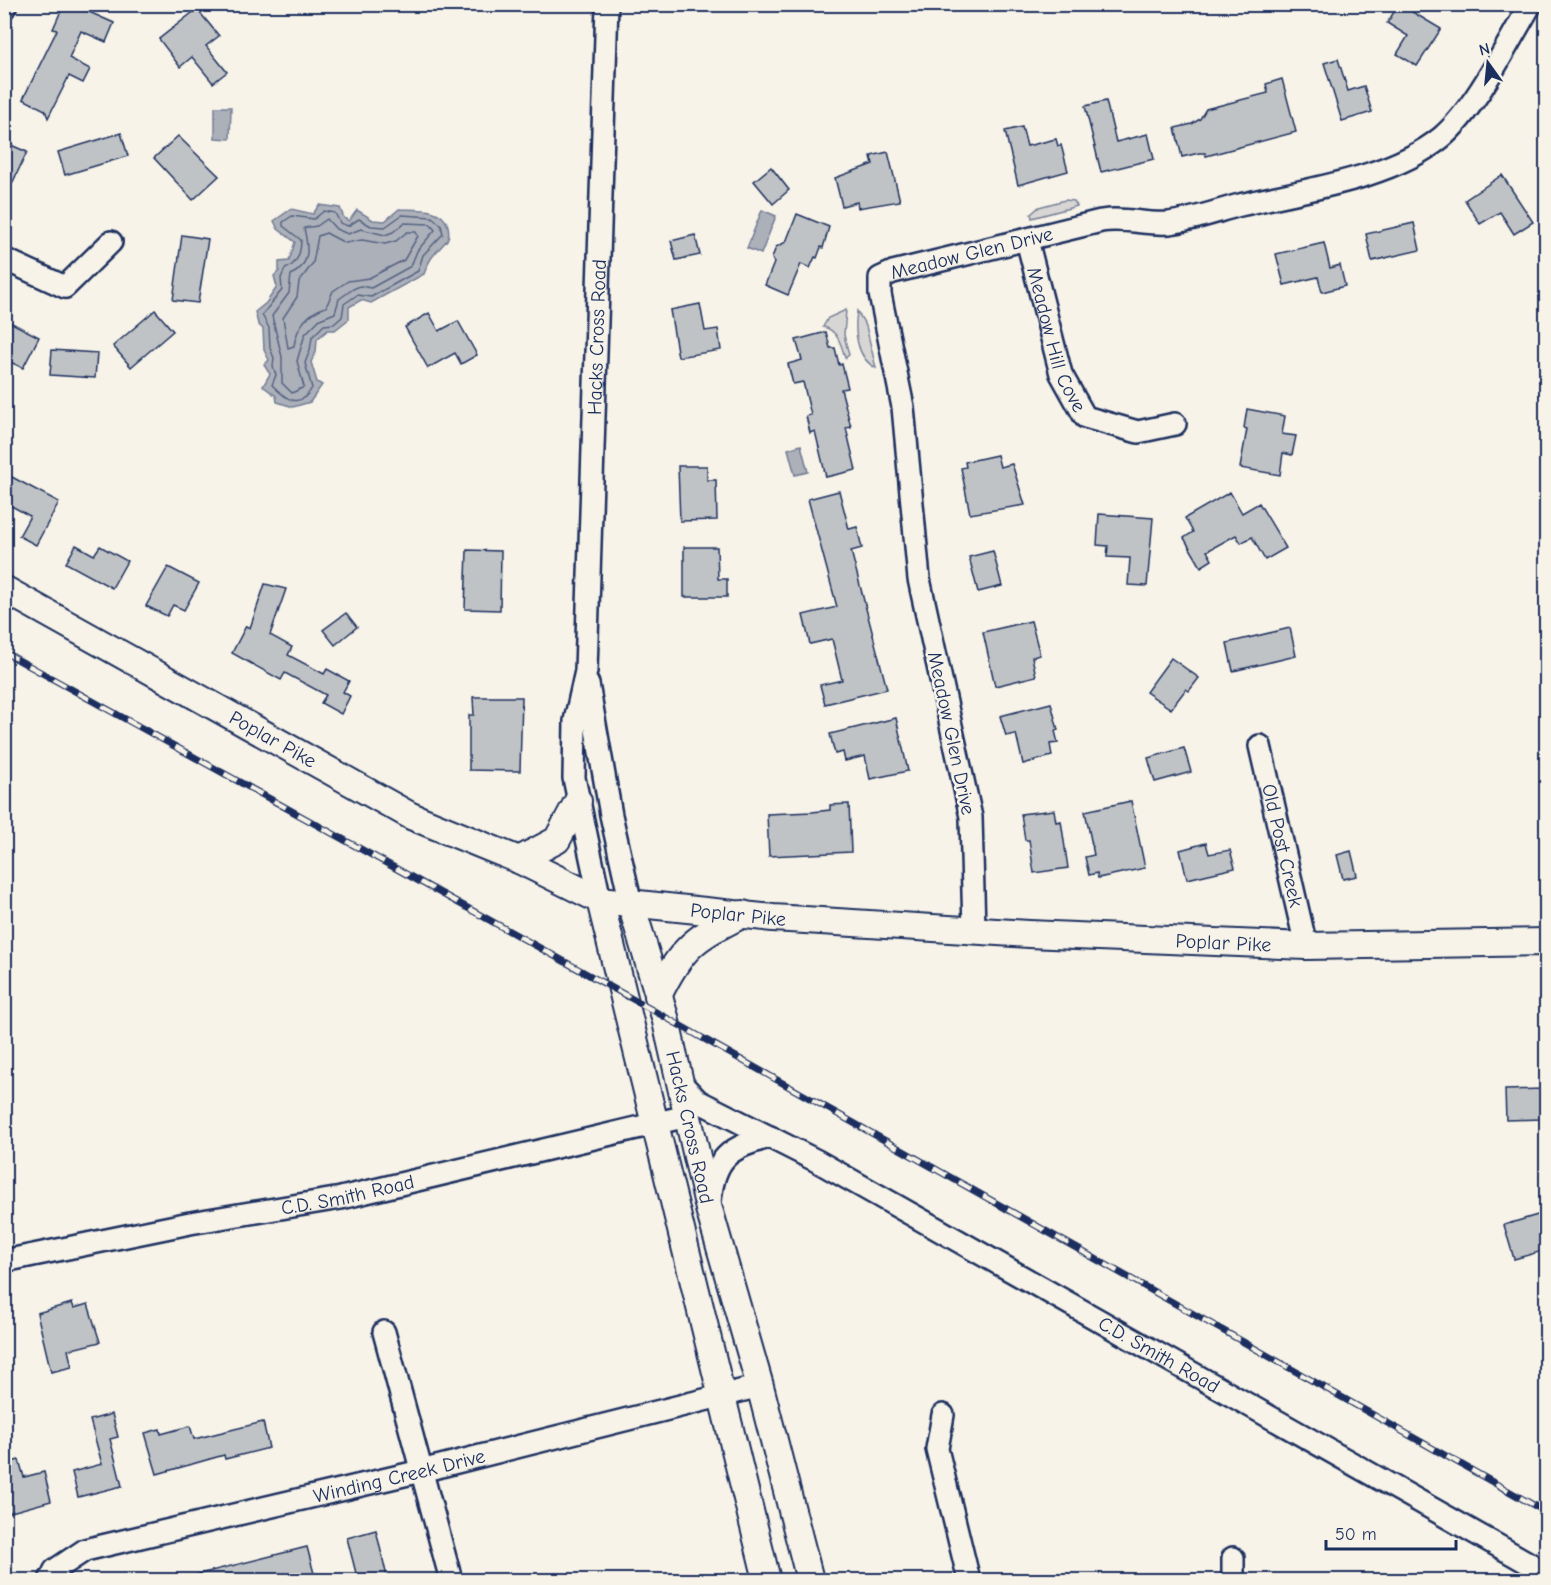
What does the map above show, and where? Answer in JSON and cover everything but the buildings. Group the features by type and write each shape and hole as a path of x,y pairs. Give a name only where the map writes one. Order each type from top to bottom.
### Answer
{"main road":[{"name":"Poplar Pike","path":"4,589 411,816 519,860 600,900 743,914 974,930 1306,946 1546,942"},
{"path":"519,860 557,840 578,801"},
{"name":"Hacks Cross Road","path":"600,900 719,1396 767,1581"},
{"name":"Hacks Cross Road","path":"631,904 658,996 709,1209 760,1386 810,1581"},
{"path":"658,996 671,968 686,948 703,934 743,914"}],"street":[{"name":"Hacks Cross Road","path":"600,900 574,778 575,722 586,671 607,4"},
{"name":"Meadow Glen Drive","path":"974,930 971,817 919,579 903,407 879,284 880,278 893,272 1113,219 1169,223 1338,182 1414,155 1442,136 1466,109 1531,4"},
{"name":"Meadow Hill Cove","path":"1027,240 1061,374 1084,417 1138,432 1175,424"},
{"path":"4,258 65,287 111,242"},
{"name":"Hacks Cross Road","path":"586,671 610,815 631,904"},
{"name":"Old Post Creek","path":"1260,746 1306,946"},
{"name":"C.D. Smith Road","path":"679,1081 698,1101 770,1137 1546,1573"},
{"name":"C.D. Smith Road","path":"4,1261 190,1223 341,1198 687,1116"},
{"path":"709,1209 712,1177 722,1162 733,1150 749,1142 770,1137"},
{"path":"384,1332 451,1581"},
{"name":"Winding Creek Drive","path":"50,1581 55,1570 85,1550 421,1471 760,1386"},
{"path":"943,1415 937,1449 969,1581"},
{"path":"1233,1558 1233,1581"}],"shaded area":[{"path":"1065,200 1074,201 1077,206 1032,218 1031,214 1039,207"},
{"path":"846,310 844,335 849,355 845,358 835,335 828,328 823,327 828,318"},
{"path":"857,311 866,326 876,368 869,364 860,351 856,335"}],"water":[{"path":"215,107 231,107 230,139 215,138"},
{"path":"319,205 340,208 344,218 349,221 357,210 373,220 385,221 399,209 428,210 445,220 449,235 431,259 424,274 371,303 361,300 349,307 349,319 335,330 328,330 317,339 316,352 311,362 317,382 322,385 310,402 293,407 277,402 276,396 263,386 270,374 264,365 269,360 264,350 263,329 258,324 255,312 266,303 277,287 274,276 279,271 279,262 289,261 295,242 278,229 274,221 291,209 313,214"},
{"path":"762,210 776,216 761,254 747,248"},
{"path":"801,445 808,472 795,475 788,449"}],"railway":[{"path":"4,652 665,1017 1546,1512"}]}
